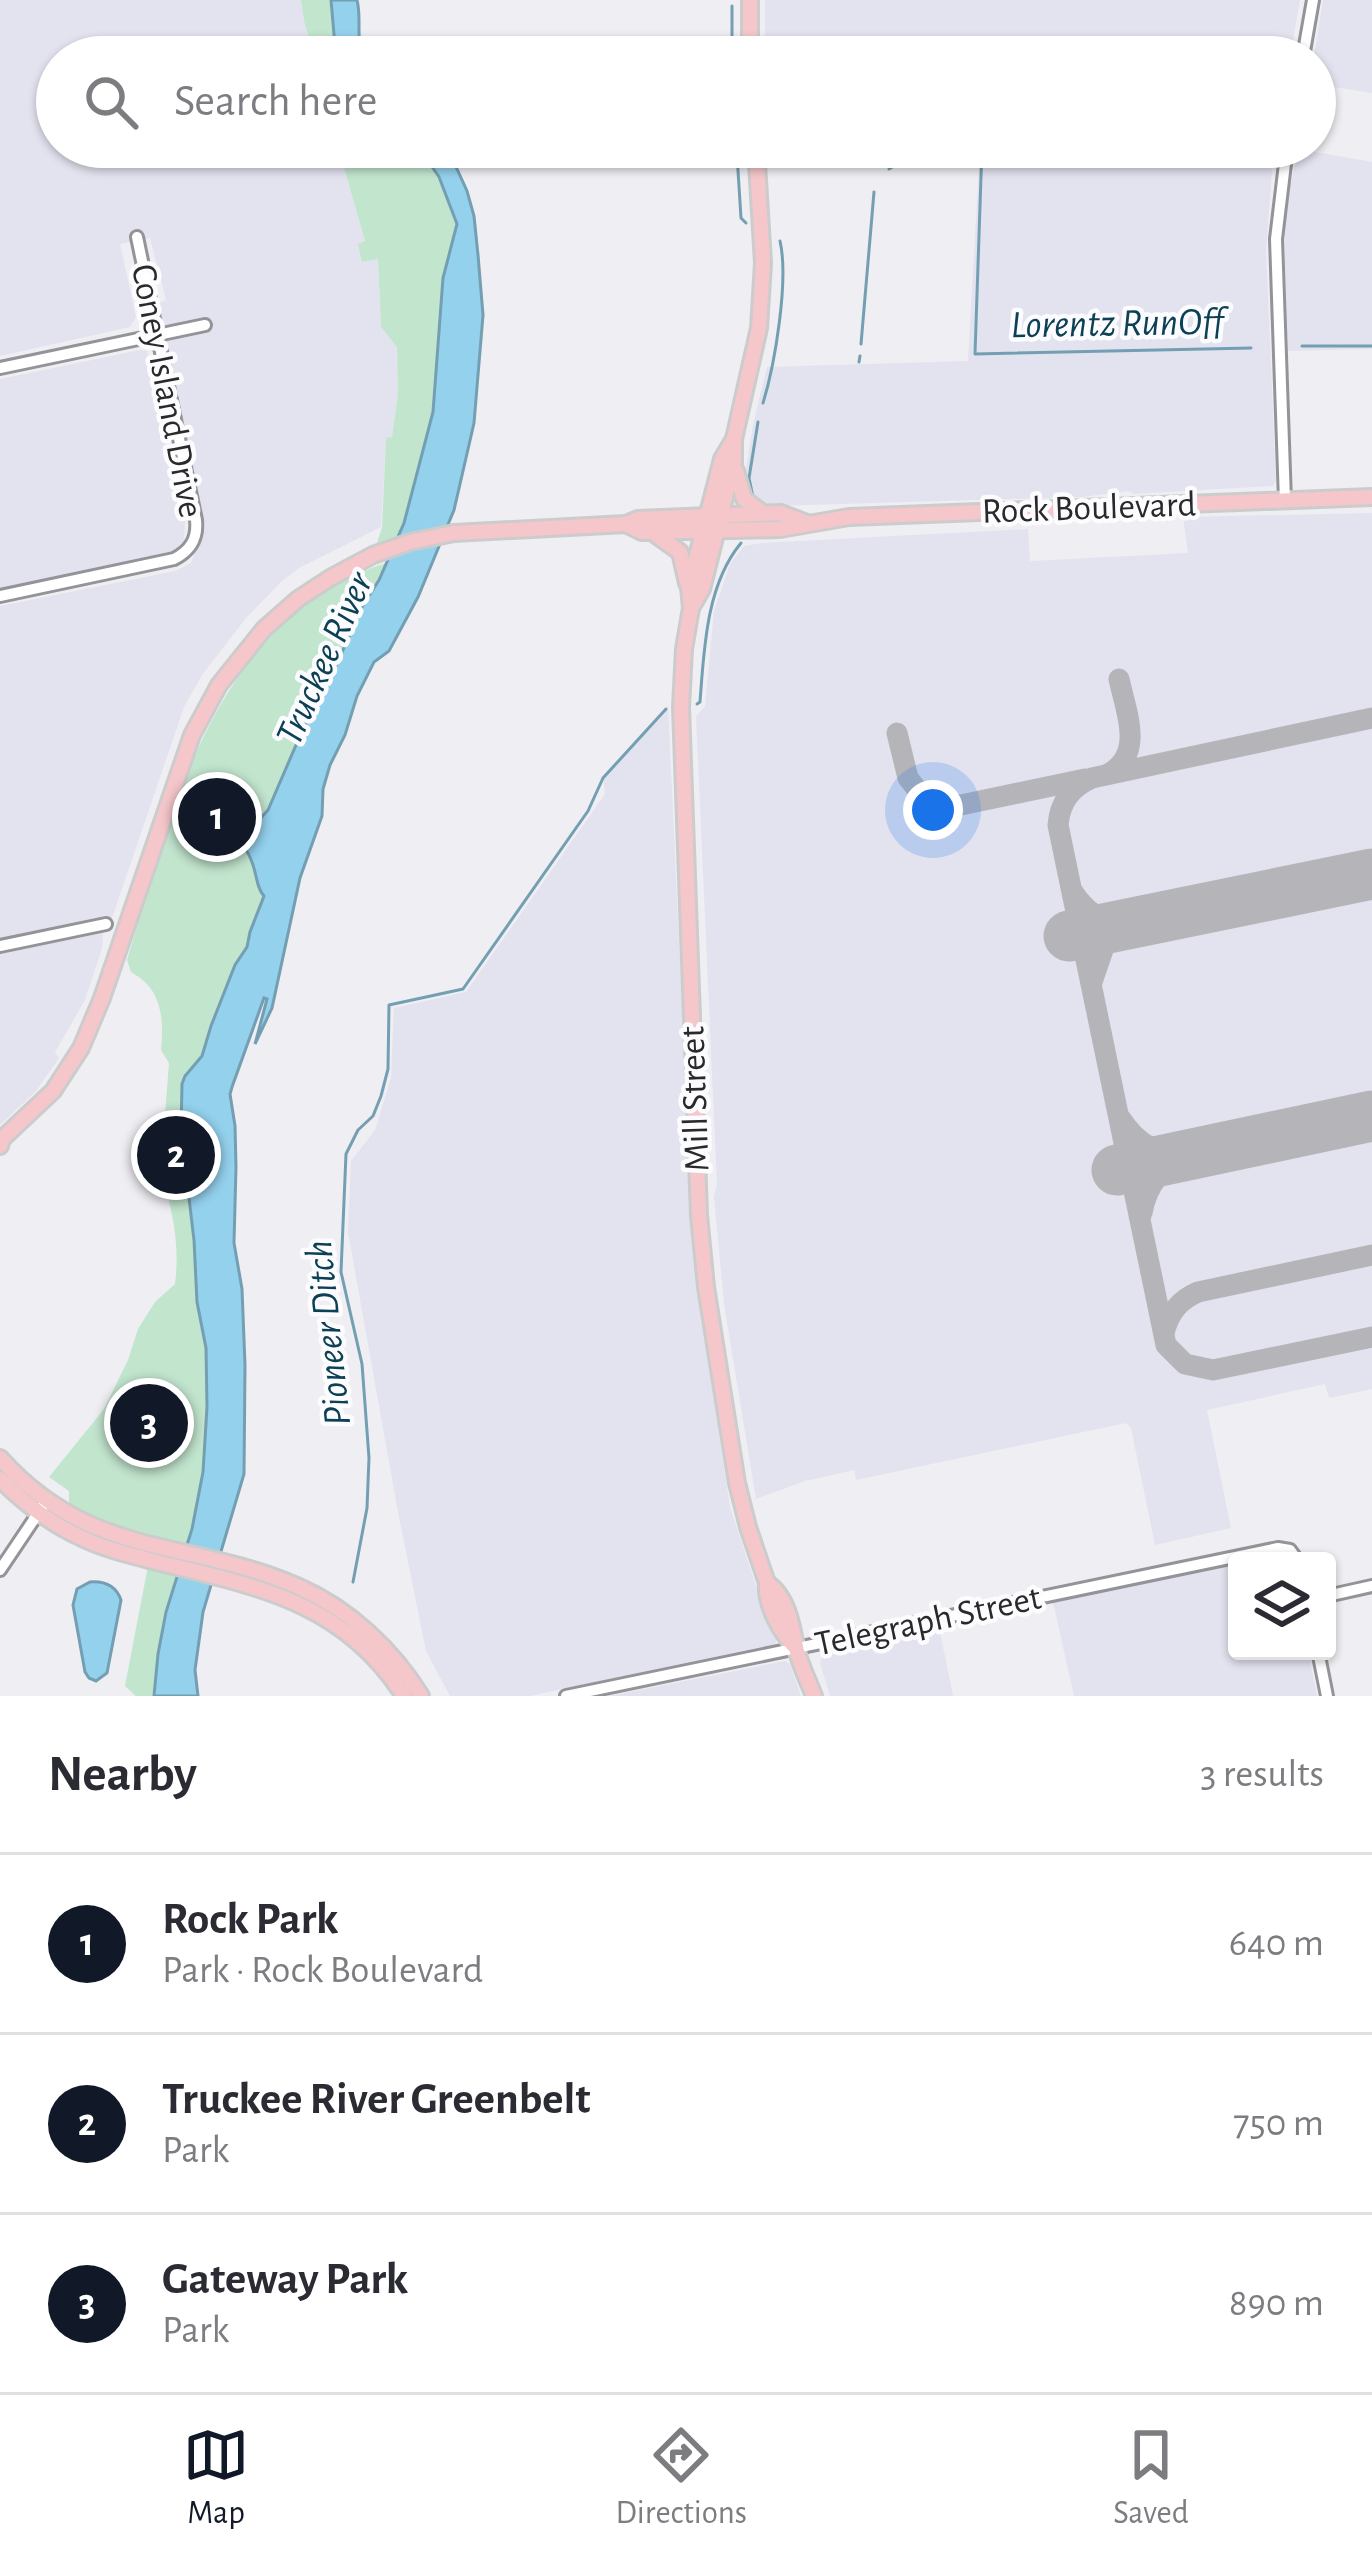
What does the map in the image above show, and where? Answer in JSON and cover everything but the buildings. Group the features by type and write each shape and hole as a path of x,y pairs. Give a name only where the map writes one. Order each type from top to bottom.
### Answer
{"main road":[{"path":"750,0 750,36"},
{"name":"Mill Street","path":"712,523 734,462 734,440 754,357 762,295 758,168"},
{"name":"Mill Street","path":"734,440 718,476 684,649 681,707 699,1215 737,1483 767,1583 777,1591 795,1632 814,1696"},
{"path":"694,598 724,544 765,521 741,493 734,462"},
{"path":"664,518 699,503 718,476"},
{"name":"Rock Boulevard","path":"626,524 636,531 652,532 765,521 788,514 807,523 862,516 1372,497"},
{"name":"Rock Boulevard","path":"1,1141 53,1091 75,1060 178,771 208,701 241,654 279,615 312,589 362,561 410,542 470,532 626,524 638,519 712,523"},
{"path":"652,532 680,552 694,598"},
{"path":"0,1458 43,1507"},
{"path":"0,1479 95,1544 302,1588 352,1619 390,1654 421,1696"},
{"path":"242,1575 341,1629 378,1663 404,1696"}],"street":[{"path":"1307,36 1313,0"},
{"path":"1283,168 1276,239 1285,501"},
{"name":"Coney Island Drive","path":"0,596 174,559 192,544 196,520 137,237"},
{"path":"0,368 205,325"},
{"path":"0,946 106,924"},
{"path":"0,1570 43,1507"},
{"name":"Telegraph Street","path":"566,1696 1228,1558"},
{"path":"1336,1594 1372,1586"},
{"path":"1320,1660 1327,1696"}],"shaded area":[{"path":"0,0 301,0 308,36 36,36 36,168 344,168 365,242 363,262 378,258 381,326 397,346 398,394 392,438 386,439 381,527 282,581 202,675 184,707 111,921 0,942 0,606 175,571 191,563 205,526 170,367 158,303 166,300 150,238 120,244 136,317 130,327 0,356"},
{"path":"765,0 1300,0 1294,36 765,36"},
{"path":"1323,0 1372,0 1372,93 1336,87 1336,36 1317,36"},
{"path":"1336,156 1372,162 1372,349 1288,351 1284,227 1294,168 1336,168"},
{"path":"979,168 1272,168 1266,250 1273,486 772,506 758,503 745,489 767,367 968,361"},
{"path":"147,351 159,399 185,521 184,541 164,555 0,588 0,379"},
{"path":"1372,513 1372,1389 1329,1398 1325,1384 1207,1410 1231,1528 1155,1545 1131,1428 1126,1423 856,1480 854,1470 756,1499 724,1304 714,1197 696,717 705,706 714,611 730,564 744,546 762,543 1028,529 1030,561 1188,553 1183,517"},
{"path":"668,705 694,1262 730,1507 778,1637 775,1644 530,1696 450,1696 426,1651 398,1512 348,1232 351,1161 375,1130 391,1078 394,1008 466,992 605,794 603,776"},
{"path":"103,932 85,1000 55,1052 59,1058 36,1091 0,1125 0,952"},
{"path":"1228,1566 1228,1660 1310,1660 1317,1696 1074,1696 1053,1602"},
{"path":"939,1627 953,1696 830,1696 820,1663 823,1653"},
{"path":"785,1661 801,1696 609,1696"}],"green space":[{"path":"301,0 331,0 334,36 308,36"},
{"path":"344,168 432,168 456,215 443,278 433,413 404,523 398,536 377,543 382,527 386,438 392,437 398,394 397,347 381,327 378,259 362,262 358,244 365,241"},
{"path":"386,563 306,722 268,810 252,828 246,850 264,896 203,1054 182,1089 182,1144 209,1396 203,1473 193,1523 186,1547 120,1532 69,1508 69,1491 49,1477 104,1409 138,1329 155,1302 175,1284 174,1229 162,1175 170,1171 164,1128 169,1063 161,1050 161,1015 155,995 131,972 127,960 177,798 225,697 257,652 296,612 344,580"},
{"path":"148,1566 178,1574 158,1654 154,1696 136,1696 125,1686"}],"water":[{"path":"331,0 357,0 360,36 334,36"},
{"path":"433,168 457,168 474,216 483,315 474,423 454,510 418,597 389,651 374,662 330,765 322,816 300,878 272,1008 255,1044 264,998 230,1094 235,1126 234,1243 242,1289 245,1365 244,1474 203,1612 195,1670 198,1696 154,1696 166,1612 192,1529 203,1472 207,1407 206,1348 197,1302 181,1131 182,1084 202,1056 264,896 246,850 252,828 268,810 404,523 433,412 443,278 457,224"},
{"path":"90,1582 109,1585 121,1600 107,1673 96,1681 85,1672 73,1605 77,1589"}],"waterway":[{"name":"Pioneer Ditch","path":"732,6 732,36"},
{"name":"Pioneer Ditch","path":"738,168 741,218 746,223"},
{"name":"Lorentz RunOff","path":"981,168 975,354 1251,348"},
{"name":"Lorentz RunOff","path":"861,344 874,192"},
{"name":"Pioneer Ditch","path":"763,403 779,322 780,241"},
{"name":"Lorentz RunOff","path":"1302,346 1372,346"},
{"name":"Lorentz RunOff","path":"859,362 860,356"},
{"name":"Pioneer Ditch","path":"753,497 749,478 758,422"},
{"name":"Pioneer Ditch","path":"697,704 714,598 741,543"},
{"name":"Pioneer Ditch","path":"353,1582 367,1508 369,1458 362,1364 341,1272 346,1154 381,1096 388,1069 389,1005 463,989 588,811 603,778 666,709"}],"taxiway":[{"path":"1108,774 1119,766 1130,744 1119,679"},
{"path":"1372,718 1092,778 1068,796 1058,825 1166,1345 1185,1364 1213,1370 1372,1337"},
{"path":"897,733 908,778 920,793 939,803 961,805 1085,779"},
{"path":"1347,879 1372,868"},
{"path":"1073,892 1094,914 1123,926"},
{"path":"1092,982 1105,944 1123,926"},
{"path":"1121,1119 1150,1147 1190,1155"},
{"path":"1142,1213 1158,1177 1190,1155"},
{"path":"1164,1333 1176,1308 1198,1292 1372,1255"}],"runway":[{"path":"1069,936 1372,874"},
{"path":"1117,1170 1372,1116"}],"place":[{"name":"Rock Park","path":"217,817"},
{"name":"Truckee River Greenbelt","path":"176,1155"},
{"name":"Gateway Park","path":"149,1423"}],"water label":[{"name":"Truckee River","path":"325,659"}]}
